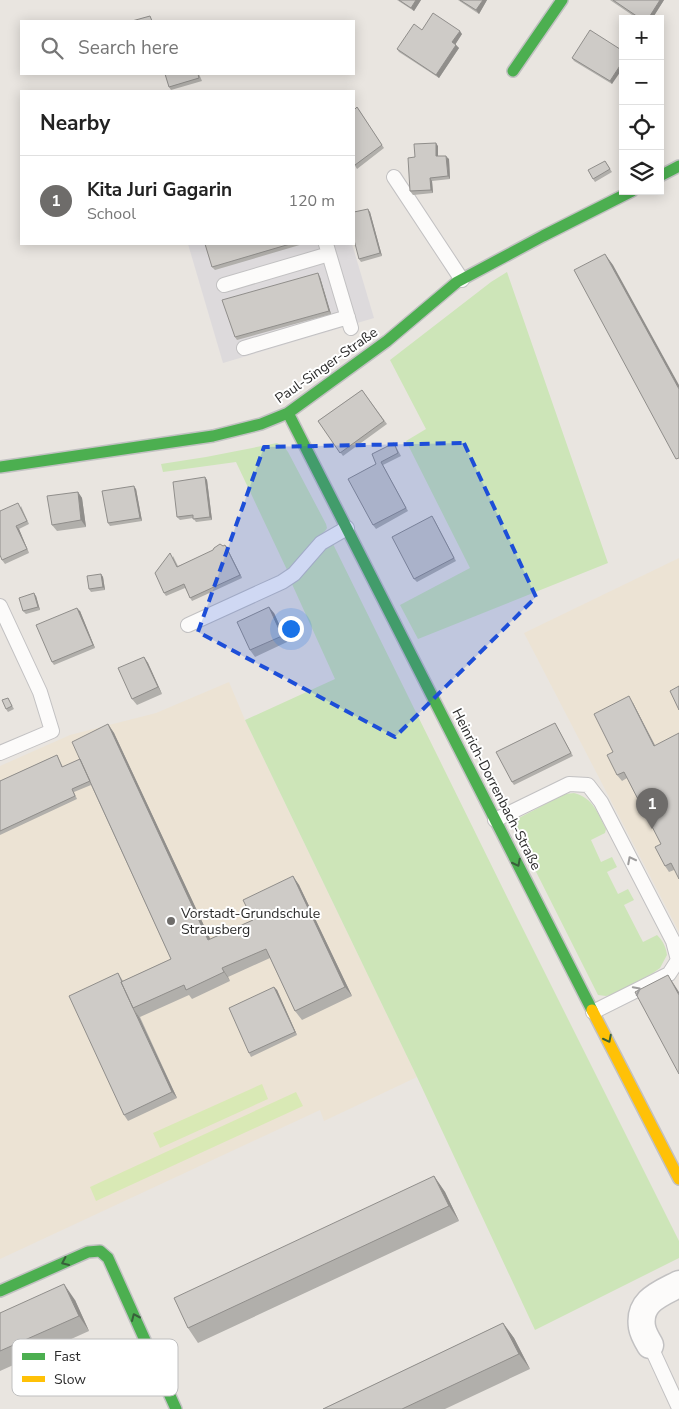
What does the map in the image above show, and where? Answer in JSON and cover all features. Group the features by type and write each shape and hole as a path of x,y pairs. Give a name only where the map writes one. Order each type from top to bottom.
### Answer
{"street":[{"path":"513,71 562,0"},
{"path":"664,174 679,166"},
{"name":"Paul-Singer-Straße","path":"0,467 213,436 261,424 288,413 387,341 457,282 624,195"},
{"name":"Heinrich-Dorrenbach-Straße","path":"288,413 679,1179"},
{"path":"0,1292 88,1252 100,1251 108,1258 144,1339"},
{"path":"650,1345 642,1328 642,1313 649,1301 679,1284"},
{"path":"170,1396 176,1409"}],"lane":[{"path":"394,177 462,280"},
{"path":"224,285 327,249 350,322 244,348"},
{"path":"188,625 282,582 294,574 321,543 347,528"},
{"path":"0,606 40,692 52,731 0,753"},
{"path":"495,820 569,784 588,786 601,802 672,941 678,960 669,974 594,1012"},
{"path":"650,1345 679,1408"}],"highlighted area":[{"path":"464,443 536,597 395,737 198,632 264,447"}],"shaded area":[{"path":"188,245 352,245 374,318 223,363"},
{"path":"679,558 679,932 524,633"},
{"name":"Vorstadt-Grundschule Strausberg","path":"229,682 245,720 417,1077 324,1121 320,1110 0,1259 0,766 70,735 156,713"}],"green space":[{"path":"507,272 608,563 418,639 400,605 470,568 406,441 426,429 390,360 491,282"},
{"path":"277,443 288,452 327,528 288,572 236,462 163,472 161,464"},
{"path":"333,544 679,1241 679,1258 535,1330 417,1077 245,720 335,679 292,584 328,545"},
{"path":"574,793 581,795 590,802 606,829 605,833 591,840 601,862 612,857 617,867 607,872 618,894 628,889 634,900 624,905 643,942 657,935 664,944 667,955 660,968 653,973 606,996 598,995 512,824 515,820 565,794"},
{"path":"262,1084 268,1099 160,1148 153,1133"},
{"path":"296,1092 303,1106 96,1201 90,1187"}],"building":[{"path":"399,0 416,0 411,8"},
{"path":"460,0 483,0 476,10"},
{"path":"613,0 660,0 651,15 635,15"},
{"path":"433,13 460,31 452,42 456,45 436,75 397,49 414,24 422,30"},
{"path":"150,16 152,20 136,20"},
{"path":"590,30 619,48 619,67 610,81 572,58"},
{"path":"165,75 198,75 199,78 169,87"},
{"path":"357,107 382,145 355,165 355,109"},
{"path":"436,143 436,156 446,156 448,176 430,178 431,190 410,191 408,158 415,157 414,144"},
{"path":"605,161 610,169 593,179 588,170"},
{"path":"368,209 380,253 359,259 355,244 355,212"},
{"path":"205,245 287,245 212,267"},
{"path":"605,254 679,389 679,458 676,459 574,270"},
{"path":"318,273 329,311 235,337 222,300"},
{"path":"362,390 384,421 340,453 318,421"},
{"path":"394,443 398,453 381,462 406,508 373,525 348,479 376,464 372,454"},
{"path":"205,477 210,517 193,519 193,515 177,517 173,482"},
{"path":"134,486 140,518 108,523 102,491"},
{"path":"78,492 81,520 52,525 47,496"},
{"path":"18,503 27,521 16,526 27,549 2,560 0,555 0,511"},
{"path":"432,516 454,558 414,579 392,537"},
{"path":"220,544 225,545 240,575 190,598 184,584 164,593 155,573 170,553 177,567 213,550"},
{"path":"101,574 103,587 89,589 87,576"},
{"path":"34,593 38,607 23,611 19,598"},
{"path":"269,607 282,636 250,650 237,622"},
{"path":"77,608 93,645 52,662 36,625"},
{"path":"144,657 158,687 132,699 118,668"},
{"path":"679,686 679,710 670,691"},
{"path":"629,696 654,746 679,733 679,879 671,863 665,866 655,847 661,844 624,772 617,775 607,755 613,752 594,714"},
{"path":"8,698 12,706 6,709 2,700"},
{"path":"555,723 571,753 512,782 496,752"},
{"path":"108,724 208,940 253,920 243,900 293,876 345,987 295,1011 266,949 222,968 224,972 186,990 184,985 133,1008 121,982 171,959 72,742"},
{"path":"57,755 62,767 80,759 90,781 72,789 75,796 0,831 0,781"},
{"path":"118,973 172,1092 124,1115 69,996"},
{"path":"668,975 679,995 679,1074 635,992"},
{"path":"274,987 295,1032 249,1053 229,1008"},
{"path":"434,1176 449,1206 188,1328 174,1298"},
{"path":"64,1284 79,1316 27,1339 12,1339 12,1346 0,1351 0,1313"},
{"path":"503,1323 519,1354 402,1409 323,1409"}],"traffic: fast":[{"path":"513,71 562,0"},
{"path":"664,174 679,166"},
{"path":"0,467 213,436 261,424 288,413 387,341 457,282 624,195"},
{"path":"288,413 592,1010"},
{"path":"0,1291 88,1252 100,1251 108,1258 144,1339"},
{"path":"170,1396 176,1409"}],"traffic: slow":[{"path":"592,1010 679,1179"}],"place":[{"name":"Kita Juri Gagarin","path":"652,829"},
{"name":"Vorstadt-Grundschule Strausberg","path":"171,921"}]}
